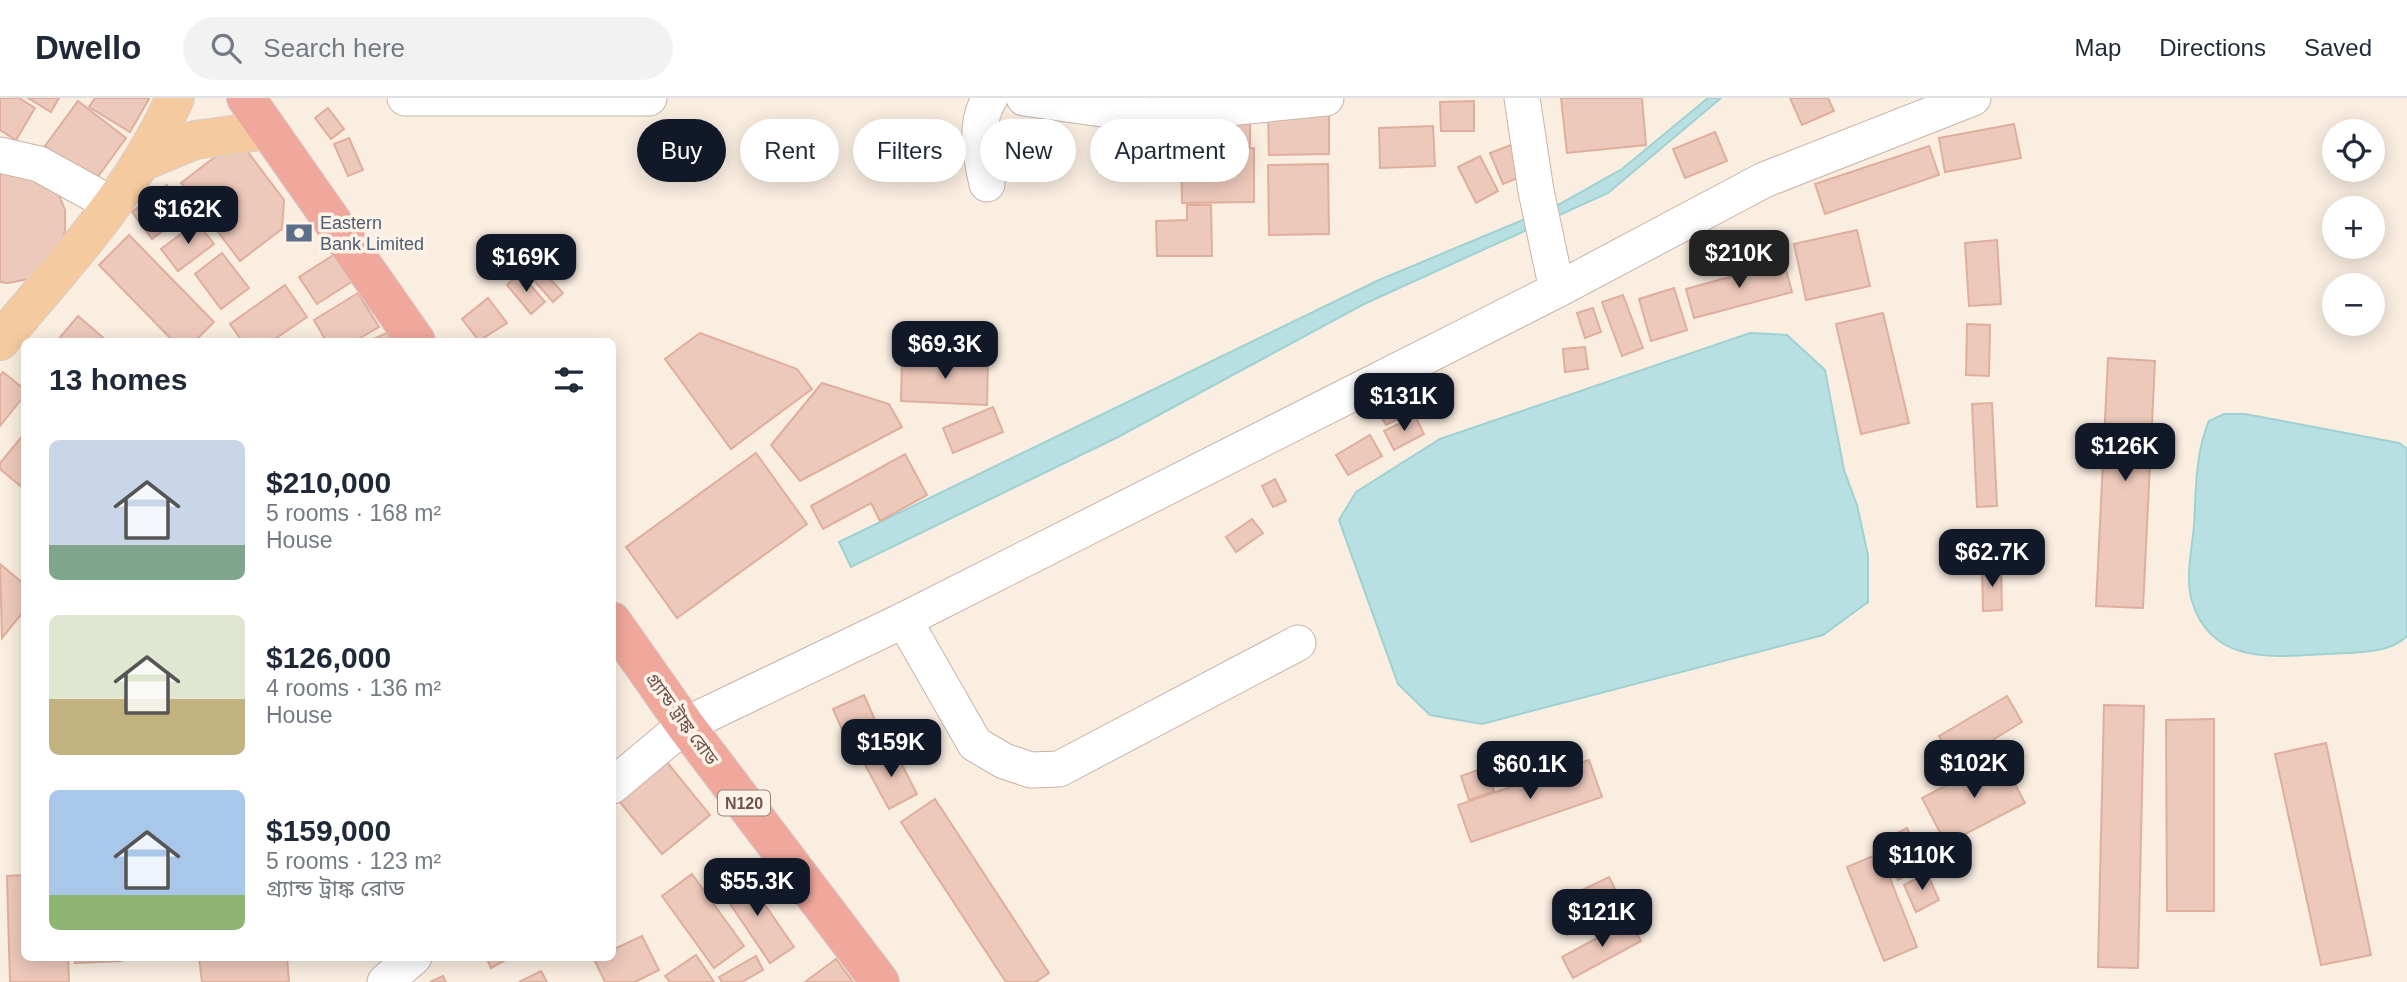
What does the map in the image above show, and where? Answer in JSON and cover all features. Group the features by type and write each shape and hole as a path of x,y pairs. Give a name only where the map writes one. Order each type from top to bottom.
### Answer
{"highway":[{"path":"246,98 414,338"},
{"name":"গ্র্যান্ড ট্রাঙ্ক রোড","path":"616,627 685,725 880,982"}],"main road":[{"path":"0,341 113,205 144,161 176,98"},
{"path":"144,161 195,140 268,130"}],"street":[{"path":"424,99 649,98"},
{"path":"986,184 978,145 982,109 990,98"},
{"path":"1024,98 1151,107 1326,98"},
{"path":"1522,98 1536,191 1554,274"},
{"path":"616,783 685,725 904,620 1554,274 1764,180 1973,98"},
{"path":"0,155 39,164 113,205"},
{"path":"904,620 975,744 1004,761 1031,770 1059,769 1298,643"},
{"path":"385,982 409,961"}],"water":[{"path":"1708,98 1721,98 1608,193 1364,304 1118,437 851,567 839,542 1379,280 1556,206 1622,169"},
{"path":"1750,333 1787,335 1825,370 1844,470 1857,505 1868,555 1868,602 1823,635 1482,724 1430,715 1398,684 1339,520 1356,492 1440,439"},
{"path":"2224,414 2245,414 2399,443 2407,449 2407,636 2380,650 2265,655 2246,653 2229,647 2214,637 2201,622 2192,601 2189,583 2197,473 2201,446 2209,421"}],"building":[{"path":"0,98 19,98 35,108 16,140 0,130"},
{"path":"28,98 59,98 51,112"},
{"path":"95,98 149,99 130,132 89,107"},
{"path":"1561,98 1642,98 1646,145 1567,153"},
{"path":"1790,98 1828,98 1834,111 1802,125"},
{"path":"78,101 126,138 94,182 45,146"},
{"path":"1474,101 1474,131 1441,131 1440,102"},
{"path":"328,108 344,129 331,139 315,118"},
{"path":"1268,114 1329,114 1329,154 1269,155"},
{"path":"1250,116 1250,146 1249,119 1194,117"},
{"path":"2014,124 2021,158 1945,172 1939,138"},
{"path":"1433,126 1435,166 1380,168 1379,128"},
{"path":"1715,132 1727,161 1685,178 1673,149"},
{"path":"349,138 363,170 348,176 334,144"},
{"path":"1511,145 1523,176 1503,184 1490,153"},
{"path":"1929,146 1939,175 1825,214 1815,184"},
{"path":"1249,148 1254,148 1254,202 1182,203 1182,182 1249,182"},
{"path":"224,150 247,151 284,200 282,229 240,261 181,183"},
{"path":"1480,156 1498,191 1476,203 1458,167"},
{"path":"0,162 57,190 65,210 65,230 59,250 29,279 8,283 0,282"},
{"path":"1328,164 1329,234 1269,235 1268,165"},
{"path":"167,185 187,212 152,239 132,212"},
{"path":"1187,205 1211,205 1212,256 1157,256 1156,221 1187,220"},
{"path":"197,222 214,244 178,271 161,249"},
{"path":"1857,230 1870,286 1806,300 1794,244"},
{"path":"129,235 214,322 198,338 170,338 99,265"},
{"path":"1997,240 2001,304 1969,306 1965,243"},
{"path":"222,253 249,288 221,309 195,274"},
{"path":"335,254 353,281 317,304 299,277"},
{"path":"1784,262 1792,292 1694,318 1686,289"},
{"path":"541,269 563,293 553,302 531,277"},
{"path":"520,273 545,302 531,314 507,285"},
{"path":"285,285 307,317 276,338 240,338 230,324"},
{"path":"1674,288 1687,330 1651,341 1639,299"},
{"path":"358,293 379,327 360,338 324,338 314,320"},
{"path":"1623,295 1643,348 1622,356 1602,302"},
{"path":"488,298 507,323 484,338 477,338 462,319"},
{"path":"1593,308 1601,332 1585,338 1577,313"},
{"path":"1883,313 1909,423 1861,434 1836,324"},
{"path":"78,316 104,338 60,338"},
{"path":"1967,324 1990,325 1989,376 1966,375"},
{"path":"387,333 390,338 376,338"},
{"path":"700,333 797,369 812,389 731,449 665,359"},
{"path":"1585,347 1588,369 1565,372 1563,349"},
{"path":"902,358 988,361 987,405 901,401"},
{"path":"2108,358 2155,361 2143,608 2096,606"},
{"path":"3,372 21,387 21,400 0,426 0,376"},
{"path":"822,383 889,404 902,427 800,481 771,445"},
{"path":"1992,403 1997,506 1977,507 1972,404"},
{"path":"1408,405 1412,412 1386,425 1382,418"},
{"path":"993,407 1003,432 953,453 943,428"},
{"path":"1415,416 1424,434 1394,450 1384,431"},
{"path":"1370,435 1382,456 1348,475 1336,455"},
{"path":"21,438 21,486 0,469 0,463"},
{"path":"756,453 807,524 677,618 626,547"},
{"path":"905,454 927,495 880,521 871,503 823,529 811,506"},
{"path":"1275,479 1286,501 1273,507 1262,486"},
{"path":"1252,519 1263,533 1236,552 1226,537"},
{"path":"0,564 21,582 21,615 2,638"},
{"path":"2001,567 2002,610 1983,611 1982,568"},
{"path":"864,695 884,740 853,754 833,709"},
{"path":"2007,696 2022,722 1955,763 1939,736"},
{"path":"2104,705 2144,706 2138,968 2098,967"},
{"path":"2214,719 2214,911 2167,911 2166,720"},
{"path":"2326,743 2371,955 2321,965 2275,754"},
{"path":"1536,747 1545,772 1524,779 1516,753"},
{"path":"894,749 917,794 889,809 865,765"},
{"path":"2001,757 2025,803 1946,844 1922,798"},
{"path":"1589,760 1602,797 1471,842 1458,805"},
{"path":"666,761 710,815 662,854 619,801"},
{"path":"1486,767 1494,791 1469,800 1461,776"},
{"path":"935,799 1049,973 1036,982 1006,982 901,822"},
{"path":"1907,828 1926,866 1898,880 1879,842"},
{"path":"1880,853 1917,947 1884,961 1847,867"},
{"path":"743,873 794,947 770,963 720,889"},
{"path":"1927,873 1939,900 1916,912 1904,885"},
{"path":"692,874 744,946 714,968 662,896"},
{"path":"21,875 21,961 68,961 69,982 10,982 7,876"},
{"path":"1609,877 1624,907 1567,935 1553,904"},
{"path":"1630,920 1641,941 1573,978 1562,957"},
{"path":"642,936 659,970 635,982 605,982 595,961 616,961 616,948"},
{"path":"696,955 714,982 670,982 665,976"},
{"path":"756,956 763,970 742,982 722,982 719,977"},
{"path":"836,959 853,982 805,982"},
{"path":"75,961 121,961 75,963"},
{"path":"199,961 287,961 289,982 202,982"},
{"path":"488,961 504,961 491,968"},
{"path":"541,971 547,982 519,982"},
{"path":"443,976 446,982 430,982"}],"place":[{"name":"Eastern Bank Limited","path":"299,233"}]}
